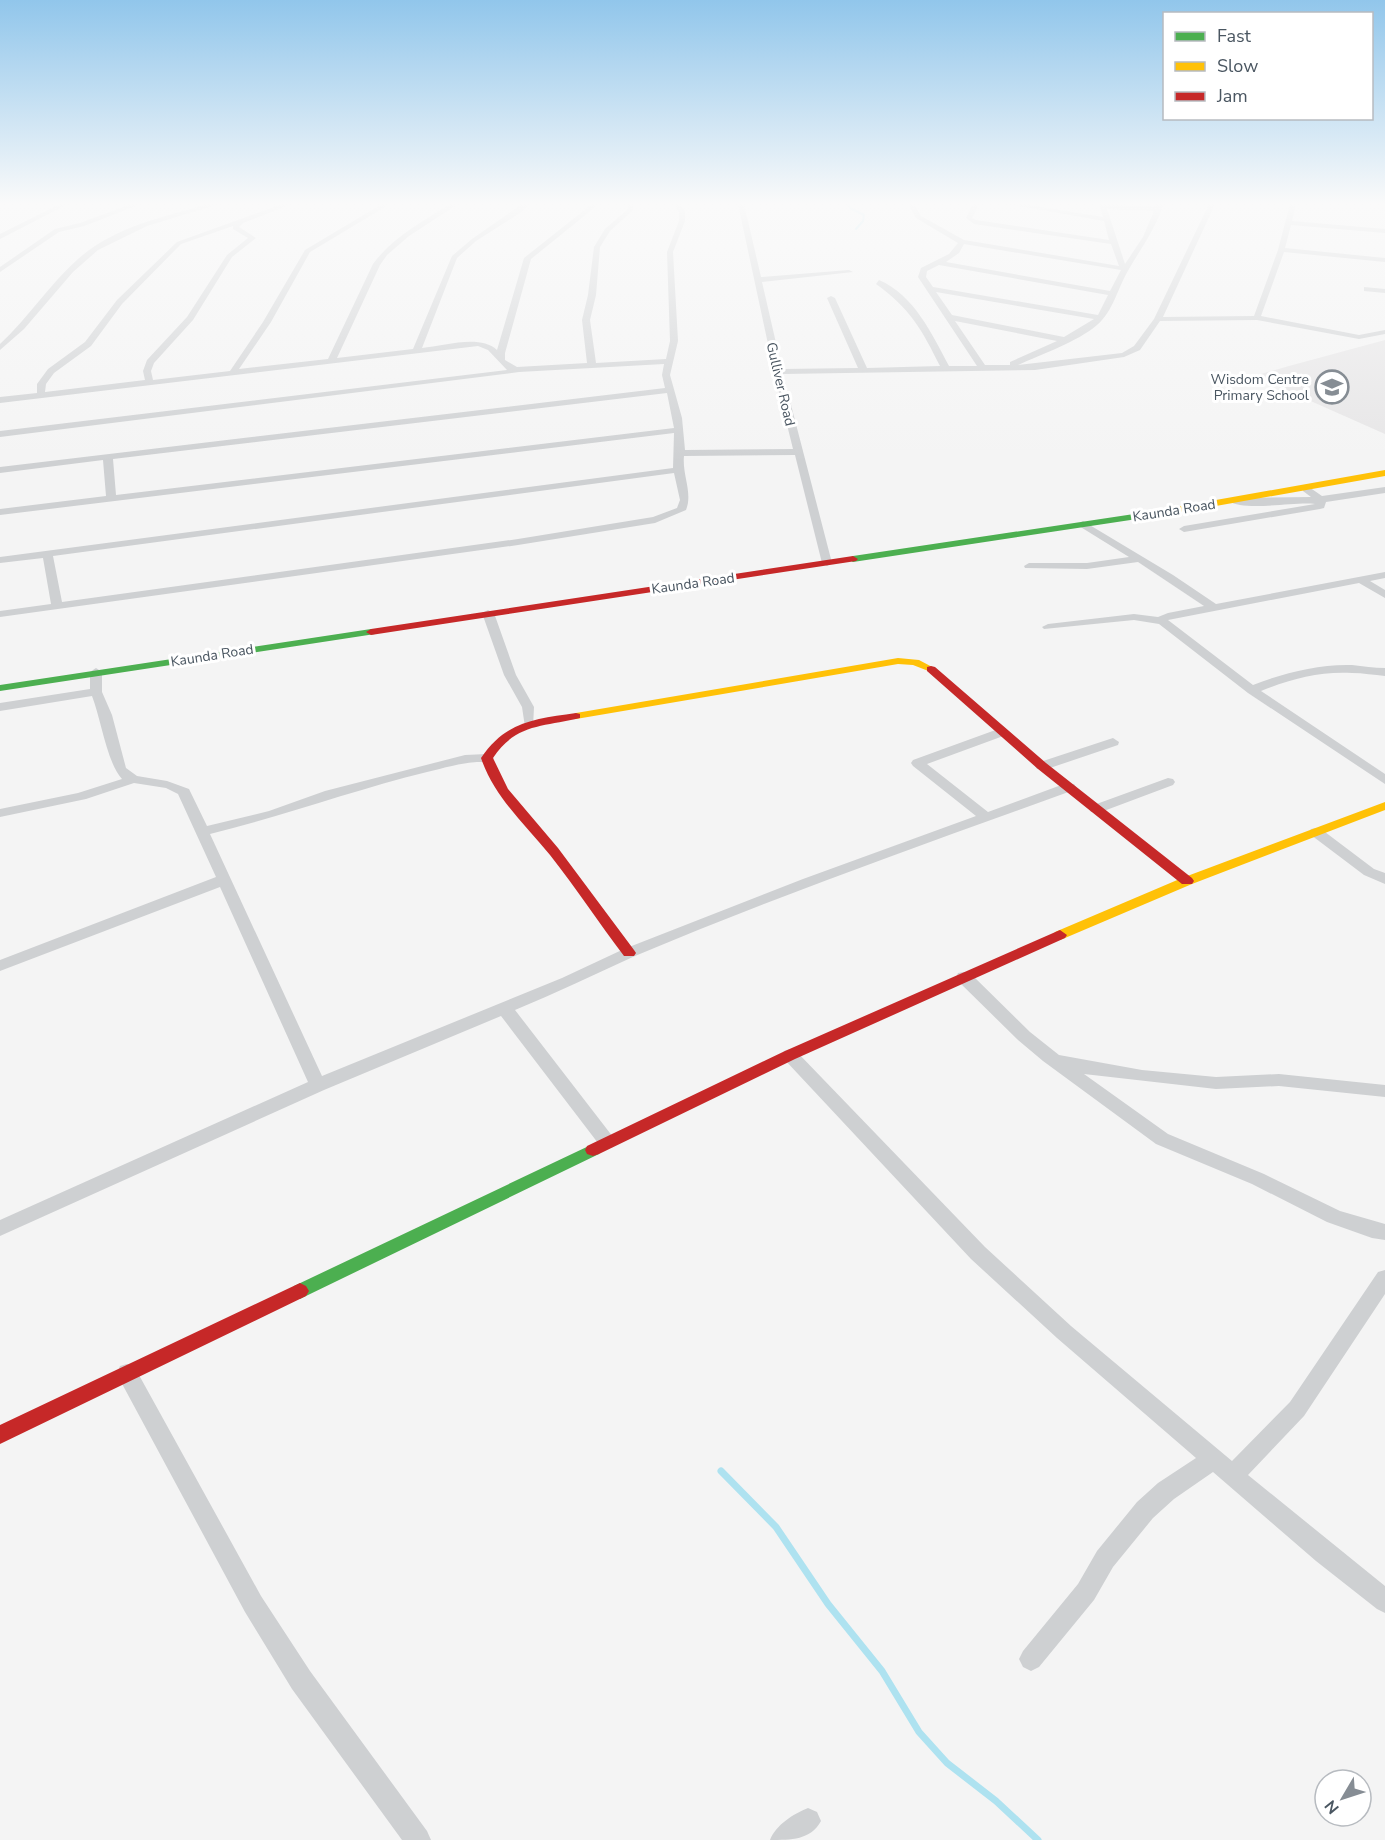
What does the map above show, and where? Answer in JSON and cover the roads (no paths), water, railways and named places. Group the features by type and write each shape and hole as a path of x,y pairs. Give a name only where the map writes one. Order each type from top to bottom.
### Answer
{"street":[{"path":"0,348 54,290"},
{"path":"41,396 41,384 47,376 86,345 105,325 124,296 133,290"},
{"path":"149,381 147,371 150,362 190,318 208,290"},
{"path":"232,372 267,322 285,290"},
{"path":"331,361 365,290"},
{"path":"417,350 441,290"},
{"path":"501,361 502,340 518,290"},
{"path":"592,365 586,341 586,320 593,290"},
{"path":"0,614 507,544 655,520 675,514 684,505 678,470 680,453 676,409 666,375 674,341 672,290"},
{"name":"Gulliver Road","path":"759,290 797,452 827,563"},
{"path":"890,290 904,300 919,316 946,369"},
{"path":"930,290 983,368"},
{"path":"935,290 1100,318"},
{"path":"1090,290 1113,294"},
{"path":"1002,368 1084,331 1100,318 1115,290"},
{"path":"778,372 1002,368 1059,365 1124,356 1137,348 1158,319 1172,290"},
{"path":"1257,318 1267,290"},
{"path":"831,298 864,371"},
{"path":"948,317 1065,340"},
{"path":"1158,319 1257,318 1359,337 1385,332"},
{"path":"0,400 417,350 484,345 493,349 507,368 525,370"},
{"path":"0,434 525,370 669,361"},
{"path":"0,470 670,390"},
{"path":"0,512 677,430"},
{"path":"680,453 797,452"},
{"path":"108,458 111,498"},
{"path":"0,560 678,470"},
{"name":"Kaunda Road","path":"0,688 1381,477"},
{"path":"1306,489 1321,500"},
{"path":"1234,501 1261,503 1321,500 1385,490"},
{"path":"1184,529 1320,506 1321,500"},
{"path":"1234,501 1256,517"},
{"path":"1083,524 1213,607"},
{"path":"47,553 57,606"},
{"path":"1029,566 1087,566 1138,560"},
{"path":"1162,621 1168,616 1385,575"},
{"path":"1361,580 1385,595"},
{"path":"488,614 510,675 528,707 529,724"},
{"path":"1048,627 1134,617 1162,621 1252,690 1385,780"},
{"path":"629,953 543,838 499,788 491,774 487,758 495,742 508,733 529,724 898,661 915,662 930,668 1042,766 1187,880"},
{"path":"1252,690 1279,679 1319,671 1352,669 1385,672"},
{"path":"96,672 96,692 106,715 120,769 124,776 131,780 176,786 184,792 318,1085"},
{"path":"0,707 96,692"},
{"path":"987,818 918,763 1001,732"},
{"path":"1042,766 1113,742"},
{"path":"202,832 274,814 330,794 395,776 465,759 487,758"},
{"path":"0,813 81,796 131,780"},
{"path":"1096,809 1168,782"},
{"path":"0,1228 318,1085 505,1009 629,953 808,882 1069,787"},
{"path":"0,1434 790,1055 1187,880 1385,806"},
{"path":"1316,832 1369,872 1385,879"},
{"path":"0,966 223,880"},
{"path":"963,977 1049,1057 1162,1139 1258,1179 1334,1217 1385,1232"},
{"path":"505,1009 607,1142"},
{"path":"790,1055 978,1253 1064,1332 1324,1553 1385,1601"},
{"path":"1049,1057 1081,1067 1142,1076 1216,1083 1279,1080 1385,1091"},
{"path":"1233,1475 1297,1409 1385,1278"},
{"path":"127,1373 253,1604 289,1661 418,1840"},
{"path":"1031,1659 1086,1592 1105,1559 1145,1510 1166,1491 1214,1458"},
{"path":"783,1840 807,1821"}],"waterway":[{"path":"721,1471 776,1527 828,1604 882,1671 919,1732 947,1763 996,1801 1038,1840"}],"place":[{"name":"Wisdom Centre Primary School","path":"1332,387"}]}
